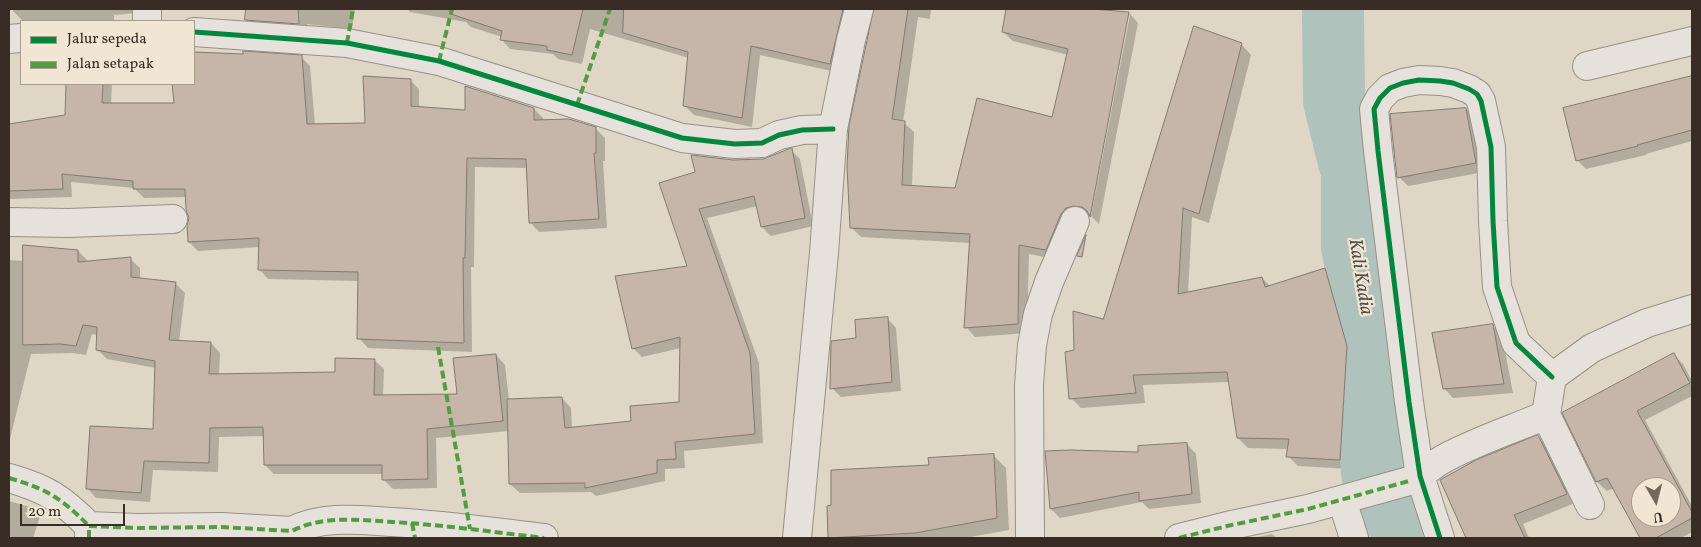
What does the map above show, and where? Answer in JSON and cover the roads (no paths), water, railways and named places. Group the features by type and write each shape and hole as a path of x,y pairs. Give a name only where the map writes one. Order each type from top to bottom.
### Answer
{"street":[{"path":"797,538 824,253 833,129 859,9"},
{"path":"195,32 348,43 422,57 682,138 735,144 762,143 779,135 802,130 833,129"},
{"path":"1587,66 1692,41"},
{"path":"1440,538 1409,480 1409,402 1374,109 1380,98 1390,88 1419,80 1440,81 1453,83 1477,94 1483,110 1491,147 1497,287 1516,343 1552,377"},
{"path":"9,222 69,223 173,219"},
{"path":"1030,538 1029,385 1032,345 1038,314 1049,282 1075,220"},
{"path":"1590,505 1546,416 1552,377 1592,348 1647,323 1692,309"},
{"path":"1179,538 1308,509 1409,480 1442,459 1546,416"},
{"path":"9,478 35,485 56,496 71,508 89,532 137,528 221,527 292,535 303,525 349,519 439,524 544,538"},
{"path":"1348,498 1354,538"}],"waterway":[{"name":"Kali Kadia","path":"1333,9 1334,101 1349,162 1352,167 1352,248 1367,314 1372,474 1406,538"}]}
